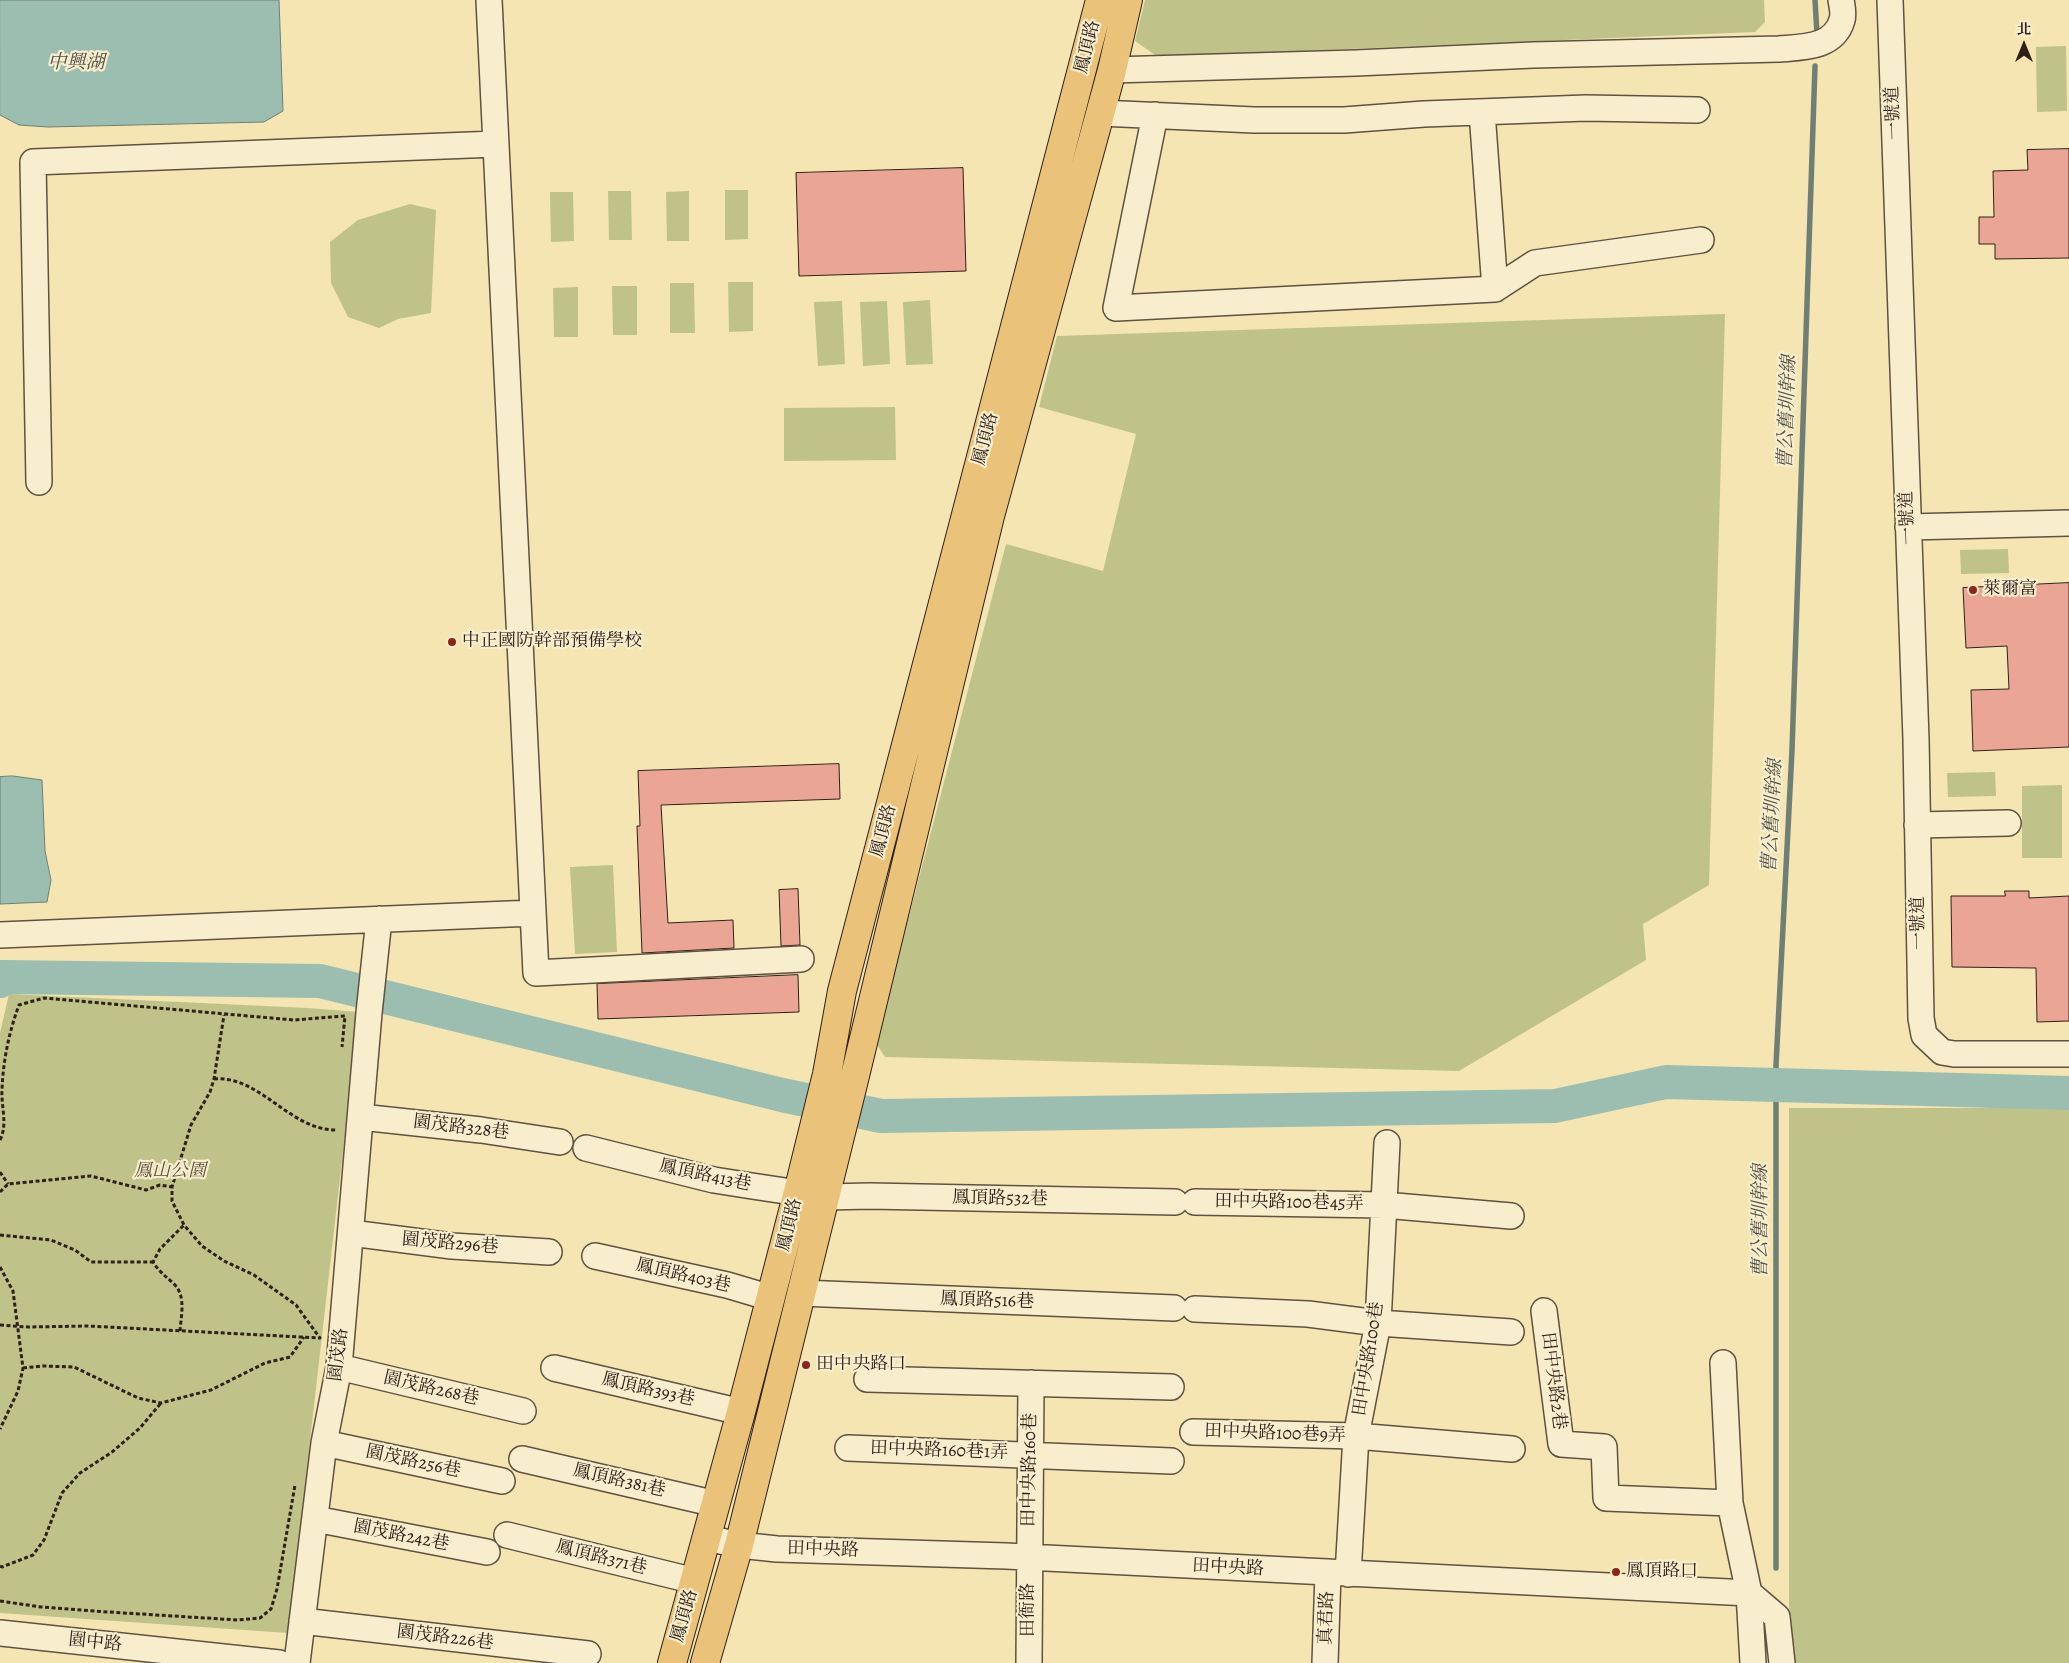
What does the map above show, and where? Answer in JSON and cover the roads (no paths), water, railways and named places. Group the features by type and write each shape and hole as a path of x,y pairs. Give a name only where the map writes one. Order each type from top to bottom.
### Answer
{"main road":[{"name":"鳳頂路","path":"672,1663 771,1298 827,1074 842,991 1100,0"},
{"name":"鳳頂路","path":"705,1663 739,1544 854,1080 990,516 1112,70 1128,0"}],"street":[{"path":"489,0 536,973 800,960"},
{"path":"1112,70 1356,63 1533,55 1779,50 1817,45 1830,39 1843,19 1842,0"},
{"name":"一號道","path":"1890,0 1908,527 1921,1018 1924,1035 1942,1052 1954,1054 2069,1054"},
{"path":"1100,113 1254,120 1344,120 1424,114 1586,108 1697,110"},
{"path":"1482,112 1495,289"},
{"path":"1155,114 1116,308 1495,289 1535,263 1701,240"},
{"path":"39,482 33,162 496,144"},
{"path":"1908,527 2069,523"},
{"path":"1917,825 2008,823"},
{"path":"0,935 533,913"},
{"name":"園茂路","path":"297,1663 324,1444 339,1367 368,1045 369,1013 379,920"},
{"name":"園茂路328巷","path":"361,1117 481,1130 560,1142"},
{"name":"田中央路100巷","path":"1338,1574 1356,1436 1378,1323 1387,1143"},
{"name":"鳳頂路413巷","path":"586,1148 714,1180 825,1197"},
{"name":"鳳頂路532巷","path":"825,1197 1185,1202"},
{"name":"田中央路100巷45弄","path":"1185,1202 1384,1205 1511,1216"},
{"name":"園茂路296巷","path":"351,1233 452,1246 549,1252"},
{"name":"鳳頂路403巷","path":"595,1256 727,1285 771,1298"},
{"name":"鳳頂路516巷","path":"801,1293 1308,1314 1378,1323 1511,1332"},
{"name":"田中央路2巷","path":"1544,1311 1561,1444 1604,1447 1606,1498 1730,1503"},
{"path":"1723,1364 1730,1503 1749,1593 1753,1663"},
{"name":"園茂路268巷","path":"339,1367 523,1411"},
{"name":"鳳頂路393巷","path":"554,1368 741,1412"},
{"path":"867,1379 1171,1387"},
{"name":"田中央路160巷","path":"1029,1557 1031,1383"},
{"name":"田中央路100巷9弄","path":"1193,1432 1356,1436 1512,1449"},
{"name":"園茂路256巷","path":"324,1444 502,1481"},
{"name":"田中央路160巷1弄","path":"848,1448 1171,1460"},
{"name":"鳳頂路381巷","path":"522,1459 716,1504"},
{"name":"園茂路242巷","path":"315,1519 487,1552"},
{"name":"鳳頂路371巷","path":"508,1535 695,1581"},
{"name":"田中央路","path":"707,1538 777,1549 1029,1557 1338,1574 1749,1593"},
{"name":"田衙路","path":"1029,1557 1029,1663"},
{"name":"真君路","path":"1325,1663 1338,1574"},
{"path":"1749,1593 1777,1617 1782,1663"},
{"name":"園茂路226巷","path":"302,1621 588,1654"},
{"name":"園中路","path":"0,1633 279,1663"}],"water":[{"name":"中興湖","path":"0,0 279,0 283,111 264,122 48,127 19,125 0,115"},
{"path":"13,776 42,780 45,851 51,880 47,902 0,904 0,777"}],"waterway":[{"path":"1815,0 1817,34"},
{"name":"曹公舊圳幹線","path":"1776,1568 1776,1065 1792,750 1815,66"},
{"path":"0,981 2,977 320,981 782,1095 881,1116 1555,1106 1666,1082 2069,1093"}],"place":[{"name":"萊爾富","path":"1973,590"},
{"name":"中正國防幹部預備學校","path":"452,642"},
{"name":"田中央路口","path":"806,1365"},
{"name":"鳳頂路口","path":"1616,1572"}],"park label":[{"name":"鳳山公園","path":"170,1172"}]}
